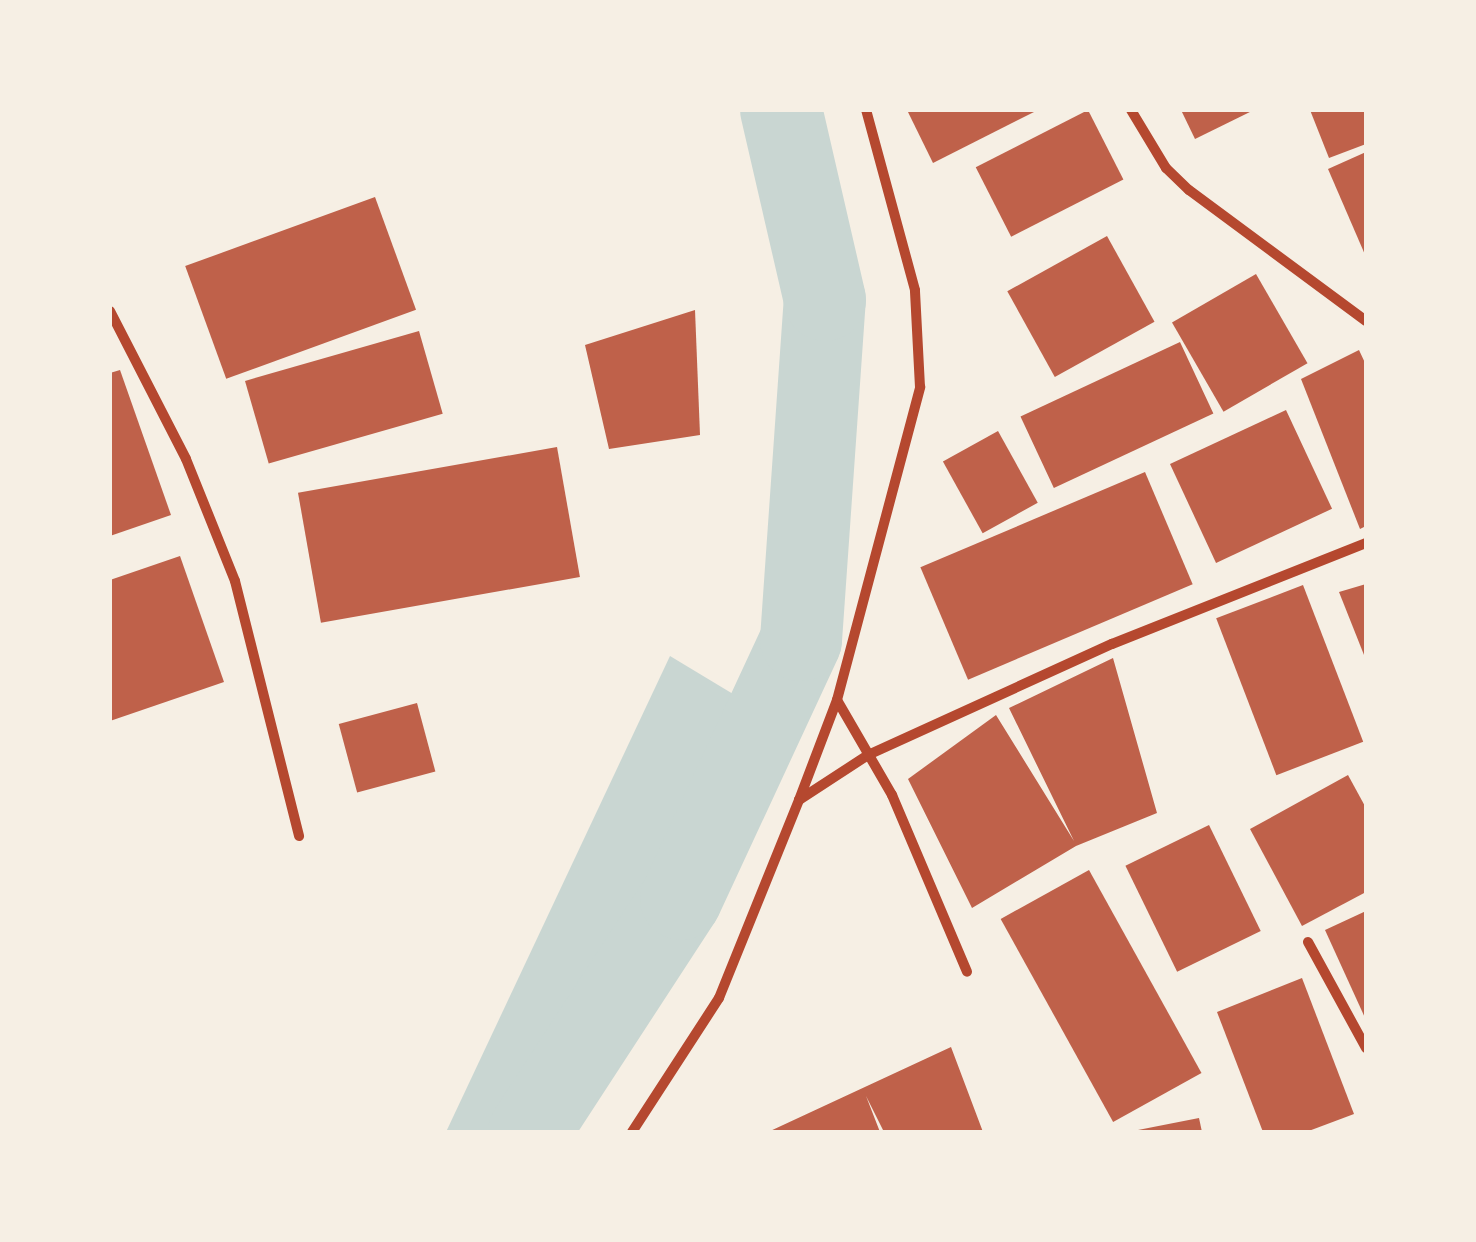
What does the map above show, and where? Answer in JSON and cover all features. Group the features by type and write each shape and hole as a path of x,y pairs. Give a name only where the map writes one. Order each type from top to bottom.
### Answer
{"street":[{"path":"632,1132 719,998 799,800 837,700 920,386 915,290 866,110"},
{"path":"1131,110 1166,168 1189,190 1366,320"},
{"path":"110,312 186,459 235,581 298,836"},
{"path":"799,800 868,755 1112,644 1366,543"},
{"path":"837,700 921,856 967,972"},
{"path":"1308,942 1366,1048"}],"shaded area":[{"path":"670,656 743,700 587,1096 564,1132 446,1132"}],"building":[{"path":"907,110 1038,110 933,163"},
{"path":"1088,110 1123,179 1011,237 976,167"},
{"path":"1181,110 1254,110 1195,139"},
{"path":"1310,110 1366,110 1366,144 1329,158"},
{"path":"1366,152 1366,257 1328,169"},
{"path":"375,197 416,310 226,379 185,266"},
{"path":"1107,236 1155,322 1055,377 1007,291"},
{"path":"1256,274 1308,363 1223,412 1172,322"},
{"path":"695,310 700,435 609,449 585,345"},
{"path":"419,331 443,414 269,464 245,381"},
{"path":"1180,342 1213,414 1054,488 1020,416"},
{"path":"1359,350 1366,365 1366,526 1360,529 1301,379"},
{"path":"120,370 171,515 110,536 110,373"},
{"path":"1286,410 1332,509 1216,563 1170,464"},
{"path":"998,431 1038,503 983,533 943,462"},
{"path":"557,447 580,577 321,623 298,493"},
{"path":"1145,472 1193,584 968,680 920,567"},
{"path":"180,556 224,682 110,721 110,580"},
{"path":"1366,584 1366,660 1339,592"},
{"path":"1303,585 1363,742 1276,775 1216,618"},
{"path":"1113,658 1157,813 1076,846 972,908 908,779 996,715 1074,841 1009,708"},
{"path":"417,703 435,772 357,793 339,724"},
{"path":"1348,775 1366,808 1366,892 1302,926 1250,829"},
{"path":"1209,825 1261,931 1177,972 1125,866"},
{"path":"1089,870 1201,1073 1113,1122 1001,919"},
{"path":"1366,911 1366,1020 1325,930"},
{"path":"1302,978 1354,1114 1306,1132 1263,1132 1217,1012"},
{"path":"951,1047 983,1132 884,1132 866,1096 880,1132 768,1132"},
{"path":"1199,1118 1202,1132 1138,1130"}],"waterway":[{"path":"529,1132 681,899 801,640 825,300 781,110"}]}
